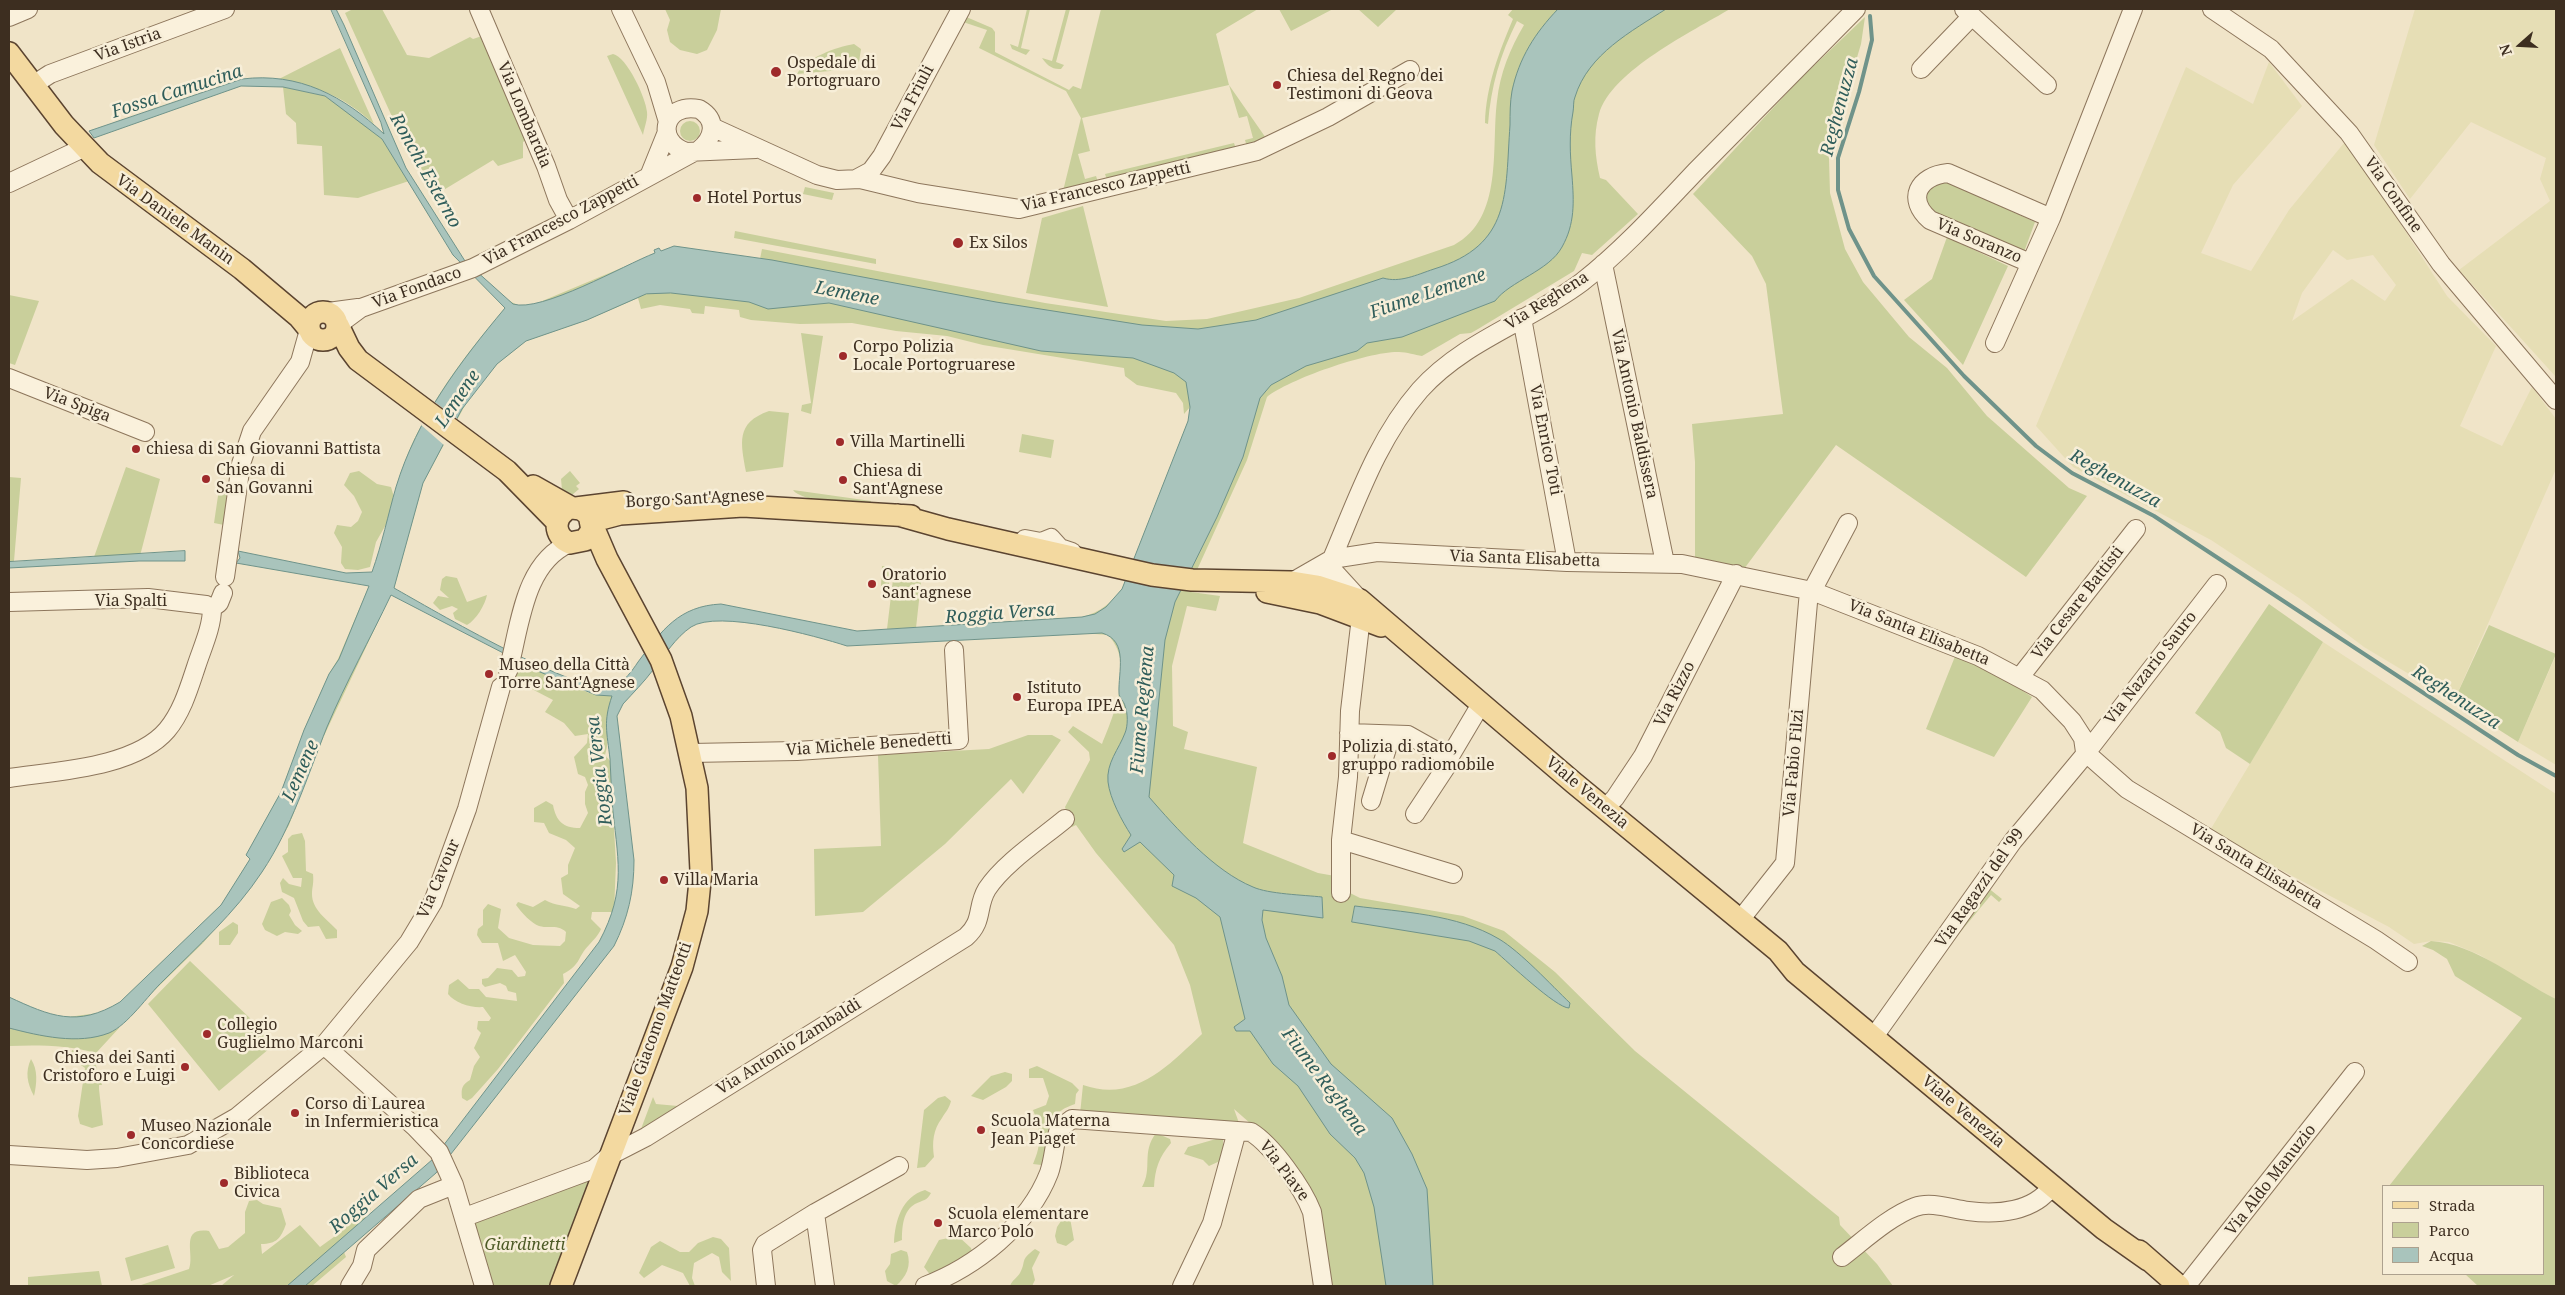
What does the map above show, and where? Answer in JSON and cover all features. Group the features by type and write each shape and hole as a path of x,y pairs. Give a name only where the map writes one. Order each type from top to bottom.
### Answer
{"main road":[{"name":"Via Daniele Manin","path":"9,53 83,148 120,180 268,291 294,300 317,329 507,471 568,512"},
{"name":"Borgo Sant'Agnese","path":"568,512 606,503 755,494 788,497 842,510"},
{"name":"Borgo Sant'Agnese","path":"592,524 601,519 620,514 699,508 750,506 842,510 961,520 1050,538 1118,563"},
{"path":"568,512 589,515 592,524 590,536 575,543 565,541 558,533 568,512"},
{"name":"Borgo Sant'Agnese","path":"898,515 1096,562 1118,563"},
{"name":"Viale Giacomo Matteotti","path":"561,1284 682,967 697,911 701,871 698,788 681,716 661,660 629,602 592,524"},
{"name":"Viale Giacomo Matteotti","path":"575,543 629,602"},
{"name":"Viale Venezia","path":"1118,563 1151,566 1184,578 1213,581 1292,582 1323,569 1355,610"},
{"name":"Viale Venezia","path":"1213,581 1355,610 1397,634 1877,1033 2110,1220 2148,1260"},
{"name":"Viale Venezia","path":"1877,1033 2052,1186 2104,1229 2148,1260 2179,1286"}],"street":[{"path":"9,17 28,9"},
{"name":"Via Istria","path":"33,85 50,74 225,9"},
{"name":"Via Lombardia","path":"479,9 543,158 558,200 569,220"},
{"path":"621,9 656,82 668,127"},
{"name":"Via Friuli","path":"856,179 871,170 882,156 961,9"},
{"name":"Via Reghena","path":"1323,569 1381,447 1410,403 1444,366 1468,348 1581,282 1603,264 1856,9"},
{"name":"Via Soranzo","path":"1995,343 2050,218 2132,9"},
{"name":"Via Confine","path":"2212,9 2271,49 2349,133 2441,264 2556,400"},
{"path":"1921,69 1968,12 2047,85"},
{"name":"Via Francesco Zappetti","path":"712,127 817,175 837,180 856,179 918,193 1008,208 1031,207 1257,151 1328,116 1410,70"},
{"name":"Via Francesco Zappetti","path":"469,269 569,220 708,143 712,127 710,119 703,111 688,107 656,82"},
{"path":"668,127 676,111 688,107"},
{"name":"Via Francesco Zappetti","path":"650,174 668,127"},
{"name":"Via Francesco Zappetti","path":"668,127 673,145 686,152 759,148"},
{"path":"9,183 83,148"},
{"name":"Via Soranzo","path":"2030,263 1930,220 1920,211 1917,203 1919,188 1925,180 1937,174 1948,173 2050,218"},
{"name":"Via Antonio Baldissera","path":"1603,264 1665,563"},
{"name":"Via Fondaco","path":"317,329 361,308 469,269"},
{"name":"Via Enrico Toti","path":"1522,318 1567,562"},
{"path":"9,778 83,767 117,759 141,749 167,730 184,702 207,636 212,608 219,602 224,585 241,464 252,431 300,362 317,329"},
{"name":"Via Spiga","path":"9,378 145,432"},
{"path":"1810,591 1848,523"},
{"name":"Via Cesare Battisti","path":"2020,677 2136,529"},
{"name":"Borgo Sant'Agnese","path":"973,534 997,532 1032,542 1041,542 1050,538 1060,548 1083,554 1096,562"},
{"name":"Via Cavour","path":"9,1155 87,1160 118,1158 188,1145 237,1117 324,1045 409,942 433,902 466,809 526,599 532,584 551,555 575,543"},
{"name":"Via Santa Elisabetta","path":"1323,569 1377,552 1567,562 1665,563 1736,574 1810,591 1978,656 2042,690 2059,705 2083,738 2085,752 2126,789 2368,935 2408,962"},
{"name":"Viale Venezia","path":"1258,590 1271,587 1300,592 1323,569"},
{"name":"Via Rizzo","path":"1606,808 1642,756 1736,574"},
{"name":"Via Nazario Sauro","path":"2085,752 2217,584"},
{"name":"Via Fabio Filzi","path":"1740,920 1785,863 1810,591"},
{"name":"Via Spalti","path":"9,602 162,599 206,605 212,608"},
{"path":"1341,893 1341,840 1348,777 1355,610"},
{"name":"Via Michele Benedetti","path":"691,753 797,751 959,740 954,650"},
{"path":"1416,814 1446,767 1449,758 1481,704"},
{"path":"1349,733 1408,735 1449,758"},
{"path":"1371,801 1391,735"},
{"name":"Via Ragazzi del '99","path":"1877,1033 2013,841 2085,752"},
{"name":"Via Antonio Zambaldi","path":"465,1217 584,1175 609,1156 646,1136 966,937 976,929 983,898 988,888 1023,854 1065,819"},
{"path":"1341,840 1454,874"},
{"path":"324,1045 415,1127 442,1157 465,1217 484,1286"},
{"name":"Via Aldo Manuzio","path":"2186,1286 2355,1072"},
{"name":"Via Piave","path":"925,1286 965,1268 1015,1225 1042,1188 1049,1172 1059,1128 1065,1122 1072,1119 1251,1132 1258,1137 1305,1194 1312,1212 1322,1286"},
{"name":"Via Piave","path":"1182,1286 1212,1223 1237,1132"},
{"name":"Viale Venezia","path":"2042,1164 2050,1177 2052,1186 2058,1186 2072,1195 2080,1196"},
{"path":"766,1286 762,1250 765,1244 899,1166"},
{"path":"350,1286 362,1266 366,1250 419,1199 454,1185"},
{"path":"1842,1257 1900,1215 1916,1206 1930,1205 1985,1212 2004,1211 2038,1202 2052,1186"},
{"path":"815,1214 825,1286"}],"shaded area":[{"path":"2415,9 2556,9 2556,377 2459,270 2550,201 2540,179 2546,158 2471,122 2410,199 2374,145"},
{"path":"2269,62 2302,106 2233,185 2201,253 2251,271 2289,210 2344,143 2382,195 2447,296 2496,346 2460,426 2502,446 2532,387 2556,419 2556,469 2454,701 2364,647 2299,598 2211,540 2073,467 2036,426 2186,67 2253,104","holes":["2333,250 2347,260 2373,255 2396,285 2385,301 2352,279 2292,321 2302,293"]},
{"path":"2323,642 2556,794 2556,999 2526,984 2480,955 2449,942 2431,941 2414,944 2389,927 2209,832"},
{"path":"2556,655 2556,765 2518,742"}],"green space":[{"path":"353,9 382,9 407,55 429,58 470,37 473,39 482,36 526,140 523,142 523,158 498,166 493,160 437,194 399,132 345,13"},
{"path":"665,9 721,9 717,30 707,50 697,54 680,50 670,42 667,30 670,20"},
{"path":"1027,9 1030,9 1021,48 1030,50 1026,55 1012,49 1010,44 1018,47"},
{"path":"1066,9 1070,9 1056,62 1064,65 1061,69 1055,69 1042,58 1052,61"},
{"path":"1101,9 1258,9 1216,34 1229,85 1082,118 1090,151 1078,154 1085,179 1096,176 1098,182 1063,191 1081,118 1066,91 979,48 987,30 957,20 964,16 992,28 995,32 995,52 1069,90 1073,86 1081,89"},
{"path":"1279,9 1333,9 1291,31"},
{"path":"1358,9 1397,9 1378,27"},
{"path":"1513,9 1730,9 1655,54 1619,83 1607,98 1599,114 1595,138 1600,178 1606,180 1638,214 1592,255 1582,253 1574,271 1471,333 1460,334 1422,356 1402,352 1386,353 1350,361 1293,382 1267,397 1247,460 1197,570 1191,592 1220,596 1216,611 1187,606 1172,666 1173,726 1188,732 1184,749 1257,767 1243,843 1318,873 1335,876 1336,886 1360,898 1463,916 1504,931 1555,972 1635,1051 1839,1217 1840,1225 1877,1264 1893,1286 1328,1286 1318,1214 1267,1138 1234,1109 1239,1123 1080,1114 1083,1085 1101,1089 1118,1089 1134,1085 1163,1069 1202,1034 1190,985 1174,945 1096,853 1076,825 1072,827 1065,807 1090,760 1089,752 1068,732 1073,726 1102,744 1117,703 1120,688 1120,659 1116,646 1108,635 1082,633 1082,617 1104,607 1122,589 1188,421 1191,407 1189,398 1190,407 1184,414 1183,403 1176,393 1137,385 1125,376 1124,368 983,345 947,336 896,331 852,323 800,324 751,320 740,317 739,310 705,306 704,314 692,313 690,309 660,305 641,309 638,298 587,320 526,341 497,364 469,398 423,483 394,588 323,738 289,825 262,872 203,943 113,1031 120,1027 96,1053 52,1046 9,1046 9,997 45,1014 60,1018 98,1013 112,1007 120,1002 221,905 250,859 246,855 281,792 304,730 329,674 338,659 369,586 387,526 388,521 376,542 370,567 358,570 345,569 341,563 342,547 334,533 337,525 351,527 358,521 362,512 354,496 344,485 350,473 359,471 377,484 391,487 394,497 401,471 424,420 470,350 505,308 508,300 521,307 535,304 674,246 760,259 762,249 1045,303 1166,321 1207,319 1299,298 1454,245 1470,233 1481,218 1488,200 1494,160 1498,91 1506,62 1524,25 1517,21 1506,46 1497,71 1491,97 1488,124 1485,123 1491,83 1498,57 1513,19 1508,15"},
{"path":"1865,17 1861,44 1834,135 1829,159 1830,193 1845,249 1863,282 1909,337 1947,368 1987,416 2069,488 2087,496 2026,577 1836,445 1744,569 1695,559 1695,462 1692,424 1783,414 1766,284 1752,256 1693,194 1800,79"},
{"path":"854,44 861,49 859,62 850,67 797,74 801,68 814,58"},
{"path":"340,48 374,124 352,106 318,89 277,80"},
{"path":"613,54 624,62 630,70 643,97 647,115 643,135 607,56"},
{"path":"1229,85 1268,141 1247,147 1245,140 1253,138 1247,116 1239,118"},
{"path":"283,87 325,96 351,114 382,139 409,181 358,198 324,195 322,146 297,144 296,123 286,114"},
{"path":"690,121 697,124 700,131 697,138 690,141 683,138 680,131 683,124"},
{"path":"1234,143 1236,149 1107,180 1105,174"},
{"path":"1947,182 2035,222 2024,252 1924,209 1925,189 1932,183"},
{"path":"805,187 834,193 832,200 803,194"},
{"path":"1083,206 1108,307 1026,293 1042,218"},
{"path":"735,231 876,259 876,264 734,238"},
{"path":"1947,237 2008,266 1963,365 1904,300 1932,279"},
{"path":"9,295 39,301 15,365 9,363"},
{"path":"801,333 823,336 811,414 801,411 802,405 811,403"},
{"path":"769,411 789,413 783,467 746,472 742,443 745,428 758,416"},
{"path":"1022,434 1054,440 1051,458 1019,452"},
{"path":"126,467 160,479 140,555 94,557"},
{"path":"570,471 580,483 576,486 579,489 572,495 562,490 561,479"},
{"path":"9,477 21,478 14,561 9,562"},
{"path":"219,489 229,491 224,525 214,523"},
{"path":"793,490 871,501 870,507 817,500 798,494"},
{"path":"882,566 890,566 889,586 881,586"},
{"path":"894,571 922,573 916,628 887,629"},
{"path":"446,576 457,578 467,602 487,595 480,612 467,625 455,619 453,613 458,609 452,606 440,610 433,603 438,596 449,598 440,590 442,579"},
{"path":"2269,604 2323,642 2250,764 2226,748 2220,732 2195,713"},
{"path":"2489,625 2556,654 2518,742 2454,701"},
{"path":"1956,654 1990,669 2032,697 1994,757 1926,729"},
{"path":"516,660 589,693 613,696 607,720 608,740 605,755 610,761 616,863 614,912 592,912 591,919 601,929 599,934 585,949 576,964 563,974 564,983 498,1069 472,1098 467,1101 462,1098 462,1089 470,1080 474,1066 480,1057 474,1048 481,1033 477,1029 478,1021 489,1021 491,1018 483,1007 473,1007 451,997 448,994 449,985 458,979 469,989 479,989 486,997 517,1001 516,993 508,991 506,986 500,983 485,987 482,984 482,979 488,978 497,968 512,970 518,977 525,976 526,972 515,955 503,961 498,943 482,943 477,935 478,929 483,925 483,910 488,904 501,909 498,928 509,938 533,945 560,946 565,941 566,932 556,927 536,925 516,905 518,902 533,907 545,900 576,909 580,906 563,894 561,878 568,874 568,865 575,848 566,840 549,833 544,823 534,822 534,808 546,801 553,805 556,815 561,822 569,827 580,828 588,813 585,804 585,792 588,785 585,777 578,774 574,757 587,743 588,734 575,736 564,723 545,712 553,700 528,687 511,672"},
{"path":"1028,735 1052,735 1061,740 1023,794 1011,779 945,844 863,912 815,916 814,849 881,846 878,755 989,749"},
{"path":"302,833 305,841 306,871 313,874 312,894 314,905 337,930 337,938 326,939 319,926 308,927 303,921 294,898 282,892 280,883 283,878 289,884 301,887 302,878 293,878 282,856 288,852 288,839 292,835"},
{"path":"1987,887 2002,899 1999,902 1991,895 1934,964"},
{"path":"282,898 289,905 291,911 289,915 295,925 302,931 298,934 285,932 277,936 265,930 262,924 271,902"},
{"path":"233,922 238,925 238,933 230,945 219,945 219,932"},
{"path":"2431,941 2464,949 2496,964 2556,999 2556,1286 2478,1286 2466,1275 2545,1275 2545,1185 2390,1185 2522,1018 2455,976 2447,959 2433,950 2422,946"},
{"path":"190,961 276,1043 219,1091 148,1004"},
{"path":"72,1050 93,1056 102,1085 99,1085 99,1089 103,1125 92,1128 80,1124 78,1116 85,1068 70,1057"},
{"path":"31,1059 36,1077 34,1096 28,1078 28,1068"},
{"path":"1037,1066 1072,1083 1079,1090 1076,1094 1075,1104 1062,1110 1057,1116 1041,1165 1033,1164 1038,1150 1039,1137 1038,1124 1033,1110 1046,1105 1049,1096 1043,1078 1029,1078 1029,1069"},
{"path":"1005,1072 1012,1074 1012,1081 1006,1087 983,1100 971,1096 991,1076"},
{"path":"945,1096 951,1101 935,1132 933,1141 934,1157 925,1167 917,1168 924,1110 938,1098"},
{"path":"653,1097 656,1104 678,1106 641,1129"},
{"path":"1156,1133 1170,1139 1171,1143 1163,1153 1158,1164 1154,1187 1142,1187 1147,1173 1149,1147"},
{"path":"1223,1137 1223,1151 1220,1161 1209,1166 1203,1160 1184,1154 1188,1147"},
{"name":"Giardinetti","path":"597,1175 553,1286 492,1286 471,1220"},
{"path":"925,1190 931,1193 926,1199 915,1204 908,1211 903,1225 902,1240 894,1243 896,1226 901,1210 917,1193"},
{"path":"257,1200 263,1204 281,1208 286,1224 278,1239 271,1243 261,1244 262,1254 300,1225 320,1247 338,1234 350,1211 366,1205 371,1209 362,1222 317,1263 287,1286 221,1286 234,1275 208,1286 138,1286 189,1269 190,1243 194,1233 209,1231 219,1249 228,1247 245,1233 245,1212 249,1201"},
{"path":"1065,1215 1070,1218 1074,1240 1066,1246 1057,1243 1055,1236 1057,1227"},
{"path":"958,1236 971,1248 973,1256 932,1277 924,1267 939,1240"},
{"path":"713,1237 721,1239 729,1248 731,1281 722,1272 719,1257 712,1253 694,1263 692,1278 695,1286 690,1286 683,1273 662,1265 644,1278 639,1273 651,1247 660,1241 680,1252 689,1252 698,1243"},
{"path":"168,1245 175,1268 131,1281 125,1258"},
{"path":"1035,1249 1040,1252 1032,1268 1035,1280 1032,1286 1010,1286 1020,1273 1025,1258"},
{"path":"901,1250 907,1252 909,1262 903,1279 896,1286 887,1281 885,1271 890,1264 891,1254"},
{"path":"344,1252 346,1257 312,1286 305,1286"},
{"path":"99,1271 102,1286 28,1286 28,1277"}],"water":[{"path":"331,9 336,9 344,25 406,168 465,261 513,304 526,305 543,302 655,253 654,250 659,248 661,251 674,246 772,260 996,302 1142,325 1198,329 1256,320 1383,278 1396,280 1414,276 1459,259 1478,246 1491,231 1499,214 1507,173 1512,91 1524,57 1542,27 1558,9 1666,9 1613,45 1590,68 1581,82 1574,100 1571,128 1570,152 1573,213 1562,247 1548,263 1510,288 1495,301 1402,337 1367,343 1357,351 1306,366 1271,385 1260,398 1243,457 1217,517 1175,602 1165,640 1149,797 1196,848 1238,880 1268,891 1322,897 1323,918 1263,910 1262,920 1266,938 1282,976 1289,1005 1331,1064 1392,1118 1412,1154 1427,1189 1433,1286 1386,1286 1374,1207 1364,1173 1355,1158 1330,1134 1298,1086 1273,1064 1250,1031 1236,1031 1234,1027 1245,1019 1220,917 1196,898 1172,886 1174,875 1140,842 1124,852 1122,849 1131,835 1114,803 1109,789 1108,775 1111,762 1126,730 1127,716 1126,709 1119,695 1119,650 1116,643 1110,637 1102,633 847,646 813,636 744,622 704,622 685,631 623,704 617,716 634,860 633,883 629,904 614,946 436,1173 305,1286 287,1286 433,1159 599,942 614,905 618,873 606,727 607,713 612,696 596,695 540,672 391,595 334,710 298,801 273,855 251,887 228,915 130,1017 109,1033 97,1037 72,1039 33,1034 9,1028 9,997 51,1014 77,1017 105,1010 120,1002 221,905 250,859 246,855 281,792 304,730 329,674 339,659 369,586 236,563 240,558 238,551 346,573 372,572 396,487 405,462 428,414 456,370 505,308 453,255 382,139 325,96 283,87 241,86 94,138 89,131 242,79 263,78 283,79 301,83 337,98 369,120 384,134 381,123","holes":["671,293 749,302 768,309 829,303 1041,351 1133,358 1174,373 1186,382 1190,407 1188,421 1122,589 1106,607 1095,614 1082,617 857,631 721,604 706,606 694,609 683,615 664,630 622,681 614,686 598,687 541,666 471,631 394,588 423,483 462,409 497,364 526,341 587,320 646,294"]},
{"path":"185,551 185,561 139,561 9,568 9,562"},
{"path":"1355,906 1429,915 1465,924 1483,931 1508,945 1526,960 1570,1003 1569,1008 1543,993 1495,951 1469,941 1352,922"}],"pier":[{"path":"432,400 459,420 445,446 421,425"}],"waterway":[{"name":"Reghenuzza","path":"1870,16 1872,40 1859,92 1838,158 1838,190 1849,229 1874,276 1964,376 2036,446 2072,473 2154,516 2518,755 2556,776"}],"place":[{"name":"Ospedale di Portogruaro","path":"776,72"},
{"name":"Chiesa del Regno dei Testimoni di Geova","path":"1277,85"},
{"name":"Hotel Portus","path":"697,198"},
{"name":"Ex Silos","path":"958,243"},
{"name":"Corpo Polizia Locale Portogruarese","path":"843,356"},
{"name":"Villa Martinelli","path":"840,442"},
{"name":"chiesa di San Giovanni Battista","path":"136,449"},
{"name":"Chiesa di San Govanni","path":"206,479"},
{"name":"Chiesa di Sant'Agnese","path":"843,480"},
{"name":"Oratorio Sant'agnese","path":"872,584"},
{"name":"Museo della Città Torre Sant'Agnese","path":"489,674"},
{"name":"Istituto Europa IPEA","path":"1017,697"},
{"name":"Polizia di stato, gruppo radiomobile","path":"1332,756"},
{"name":"Villa Maria","path":"664,880"},
{"name":"Collegio Guglielmo Marconi","path":"207,1034"},
{"name":"Chiesa dei Santi Cristoforo e Luigi","path":"185,1067"},
{"name":"Corso di Laurea in Infermieristica","path":"295,1113"},
{"name":"Scuola Materna Jean Piaget","path":"981,1130"},
{"name":"Museo Nazionale Concordiese","path":"131,1135"},
{"name":"Biblioteca Civica","path":"224,1183"},
{"name":"Scuola elementare Marco Polo","path":"938,1223"}],"water label":[{"name":"Fossa Camucina","path":"177,92"},
{"name":"Ronchi Esterno","path":"425,171"},
{"name":"Lemene","path":"847,294"},
{"name":"Fiume Lemene","path":"1428,294"},
{"name":"Lemene","path":"458,399"},
{"name":"Roggia Versa","path":"1000,614"},
{"name":"Fiume Reghena","path":"1143,710"},
{"name":"Lemene","path":"301,771"},
{"name":"Roggia Versa","path":"600,771"},
{"name":"Fiume Reghena","path":"1324,1082"},
{"name":"Roggia Versa","path":"374,1194"}]}
